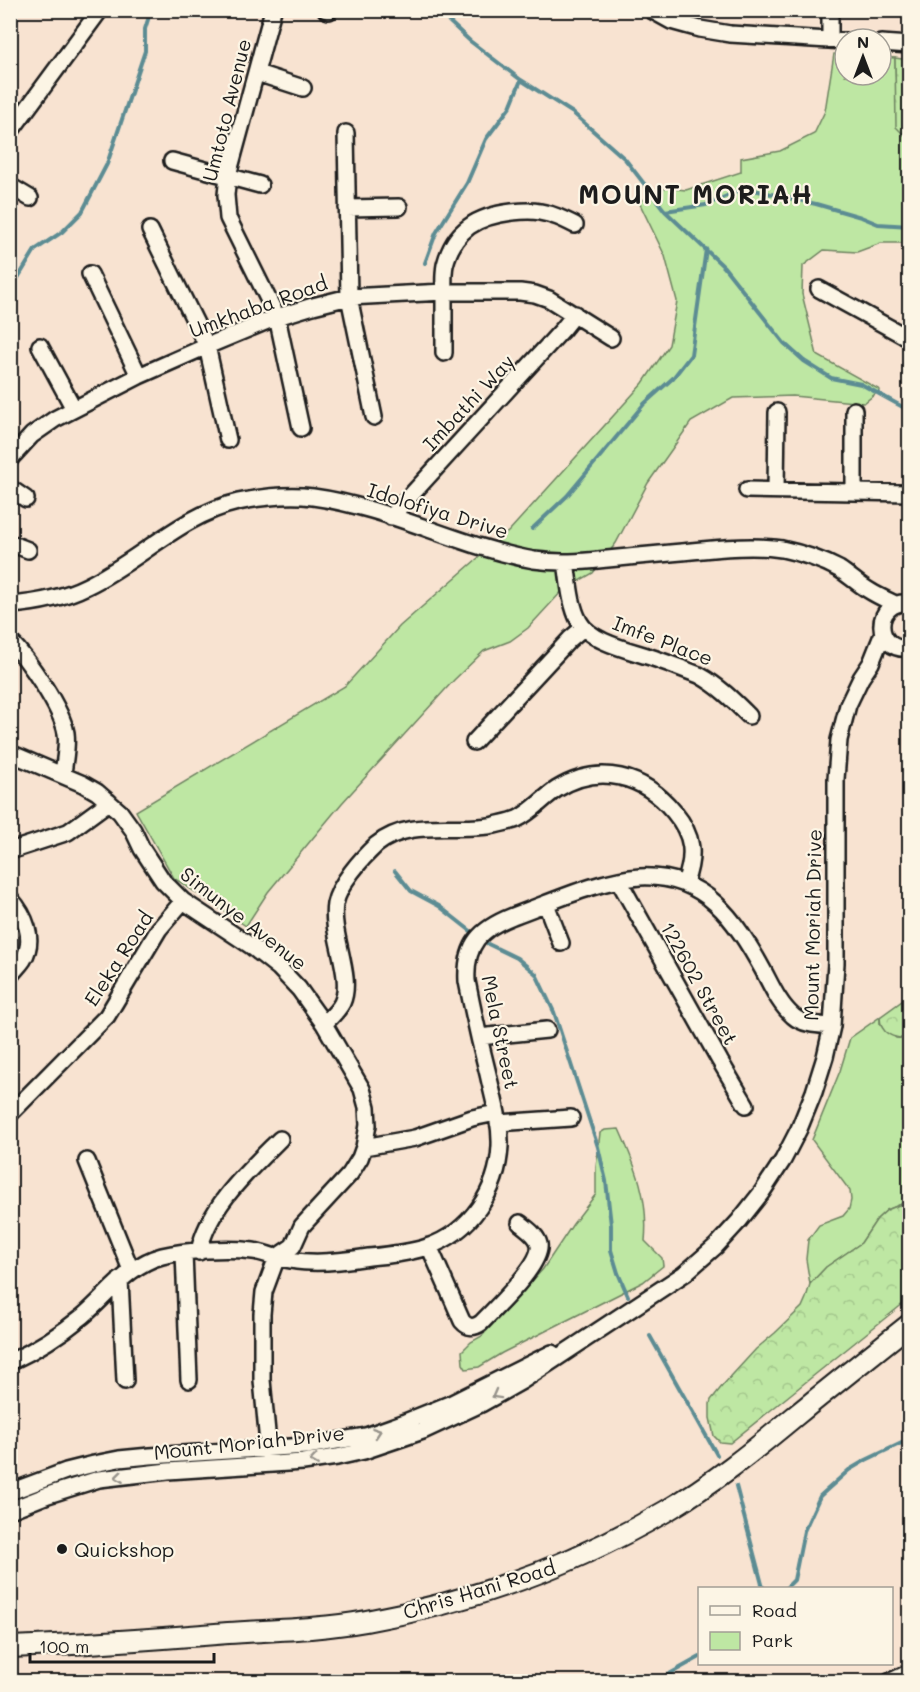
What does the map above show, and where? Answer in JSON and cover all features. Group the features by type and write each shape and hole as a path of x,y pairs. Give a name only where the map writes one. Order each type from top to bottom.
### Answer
{"main road":[{"name":"Chris Hani Road","path":"10,1647 291,1629 364,1621 422,1609 504,1586 566,1563 612,1541 713,1481 909,1324"}],"street":[{"path":"10,132 100,10"},
{"name":"Umtoto Avenue","path":"273,10 228,175 226,195 228,218 277,318 301,428"},
{"path":"651,10 671,21 700,29 730,34 833,41"},
{"path":"830,10 834,27"},
{"path":"893,44 909,45"},
{"path":"257,73 303,88"},
{"path":"346,133 349,297 374,417"},
{"path":"172,161 260,185"},
{"path":"10,186 30,198"},
{"path":"347,208 399,207"},
{"path":"444,353 445,267 455,240 466,228 482,218 498,214 538,211 555,215 575,225"},
{"path":"150,230 207,346 228,440"},
{"path":"90,274 138,376"},
{"path":"819,289 909,339"},
{"name":"Umkhaba Road","path":"10,459 32,435 55,419 138,376 277,318 349,297 444,292 535,294 575,314 611,338"},
{"name":"Imbathi Way","path":"391,517 575,314"},
{"path":"40,346 74,409"},
{"path":"854,410 854,492"},
{"path":"776,490 777,412"},
{"path":"10,488 26,499"},
{"path":"747,490 909,493"},
{"name":"Idolofiya Drive","path":"10,605 33,603 58,597 87,586 206,512 237,502 274,496 312,497 350,505 506,554 536,560 566,562 725,548 772,548 805,555 830,564 855,579 869,591 902,603"},
{"path":"10,543 28,550"},
{"name":"Imfe Place","path":"566,562 574,609 583,628 592,635 615,645 699,675 724,691 749,716"},
{"name":"Idolofiya Drive","path":"869,591 882,626"},
{"name":"Mount Moriah Drive","path":"10,1510 99,1479 168,1471 303,1462 364,1451 423,1431 473,1408 522,1381 684,1274 716,1246 762,1192 783,1160 799,1129 825,1057 832,1026 836,963 836,779 839,740 848,705 861,678 872,663 888,608 902,603"},
{"name":"Mount Moriah Drive","path":"882,626 886,639 903,647"},
{"path":"474,742 583,628"},
{"path":"10,641 24,656 44,686 62,721 66,733 63,775"},
{"name":"Mount Moriah Drive","path":"872,663 903,647"},
{"name":"Simunye Avenue","path":"10,753 83,784 120,812 163,881 183,901 251,946 279,968 299,989 324,1024 362,1089 367,1107 368,1125 364,1147 350,1174 302,1226 293,1246 277,1257 264,1292 262,1380 270,1464"},
{"path":"324,1024 337,1011 345,991 335,904 340,891 361,860 388,836 413,829 474,828 495,825 516,819 569,783 593,775 607,774 640,783 656,793 676,815 692,844 692,857 685,883"},
{"path":"10,851 68,832 109,802"},
{"name":"Mela Street","path":"10,1362 49,1341 106,1295 125,1275 154,1258 191,1252 254,1251 310,1262 327,1262 403,1253 429,1246 457,1231 487,1196 498,1164 500,1144 497,1118 467,981 467,961 472,946 483,932 499,922 619,880 657,877 674,879 703,893 719,905 734,921 774,990 793,1016 803,1022 832,1026"},
{"name":"122602 Street","path":"619,880 746,1105"},
{"path":"10,898 26,921 28,944 24,959 10,975"},
{"name":"Eleka Road","path":"10,1114 107,1016 159,929 183,901"},
{"path":"546,904 561,943"},
{"path":"479,1038 547,1030"},
{"path":"364,1147 415,1138 472,1118 571,1118"},
{"path":"189,1380 191,1252 223,1202 280,1139"},
{"path":"87,1161 125,1275 125,1381"},
{"path":"429,1246 462,1321 471,1327 476,1326 534,1264 539,1244 536,1237 520,1222"},
{"name":"Mount Moriah Drive","path":"10,1492 66,1471 119,1459 306,1446 366,1436 452,1403 546,1355 578,1343"},
{"path":"889,1682 909,1672"}],"green space":[{"path":"893,58 895,58 897,127 909,140 909,247 903,243 881,243 857,252 824,250 803,266 802,294 817,355 880,390 864,403 793,396 733,398 691,422 648,483 616,543 593,573 563,590 528,628 510,641 484,651 454,680 342,803 268,892 246,926 174,878 136,811 345,686 400,626 509,531 643,383 669,345 677,301 665,256 639,202 666,188 686,190 741,172 741,158 780,151 814,134 825,111 833,60 833,87 893,87"},
{"path":"895,58 909,60 909,140 896,127"},
{"path":"909,996 909,1039 898,1038 885,1032 880,1017"},
{"path":"880,1017 880,1025 896,1038 909,1039 909,1201 887,1210 877,1219 861,1243 826,1267 810,1284 806,1259 808,1240 819,1225 843,1216 849,1209 851,1200 850,1191 812,1140 840,1071 850,1038"},
{"path":"619,1129 640,1183 645,1211 645,1241 662,1258 663,1266 643,1282 502,1353 479,1367 466,1369 463,1364 462,1351 482,1336 543,1269 596,1194 600,1133 605,1130"},
{"path":"909,1201 909,1299 730,1443 720,1442 714,1436 710,1418 711,1400 756,1349 802,1307 810,1284 826,1267 861,1243 877,1219 887,1210"}],"waterway":[{"path":"10,291 35,250 62,232 82,212 107,164 145,51 145,29 151,10"},
{"path":"437,10 470,41 521,80 573,113 625,159 665,211 724,267 784,343 804,361 831,378 861,384 910,411"},
{"path":"425,263 436,233 467,183 486,139 510,107 521,80"},
{"path":"665,211 706,205 745,188 816,204 878,224 910,226"},
{"path":"532,529 567,496 644,404 673,378 691,355 706,249"},
{"path":"395,871 411,891 439,906 472,932"},
{"path":"488,944 517,958 536,974 554,1012 598,1147 606,1181 611,1225 611,1250 628,1296"},
{"path":"650,1336 717,1455"},
{"path":"787,1587 794,1580 804,1531 820,1496 849,1470 910,1439"},
{"path":"736,1486 763,1587"},
{"path":"655,1682 698,1658"}],"place":[{"name":"Quickshop","path":"62,1549"}],"district":[{"name":"MOUNT MORIAH","path":"696,194"}]}
